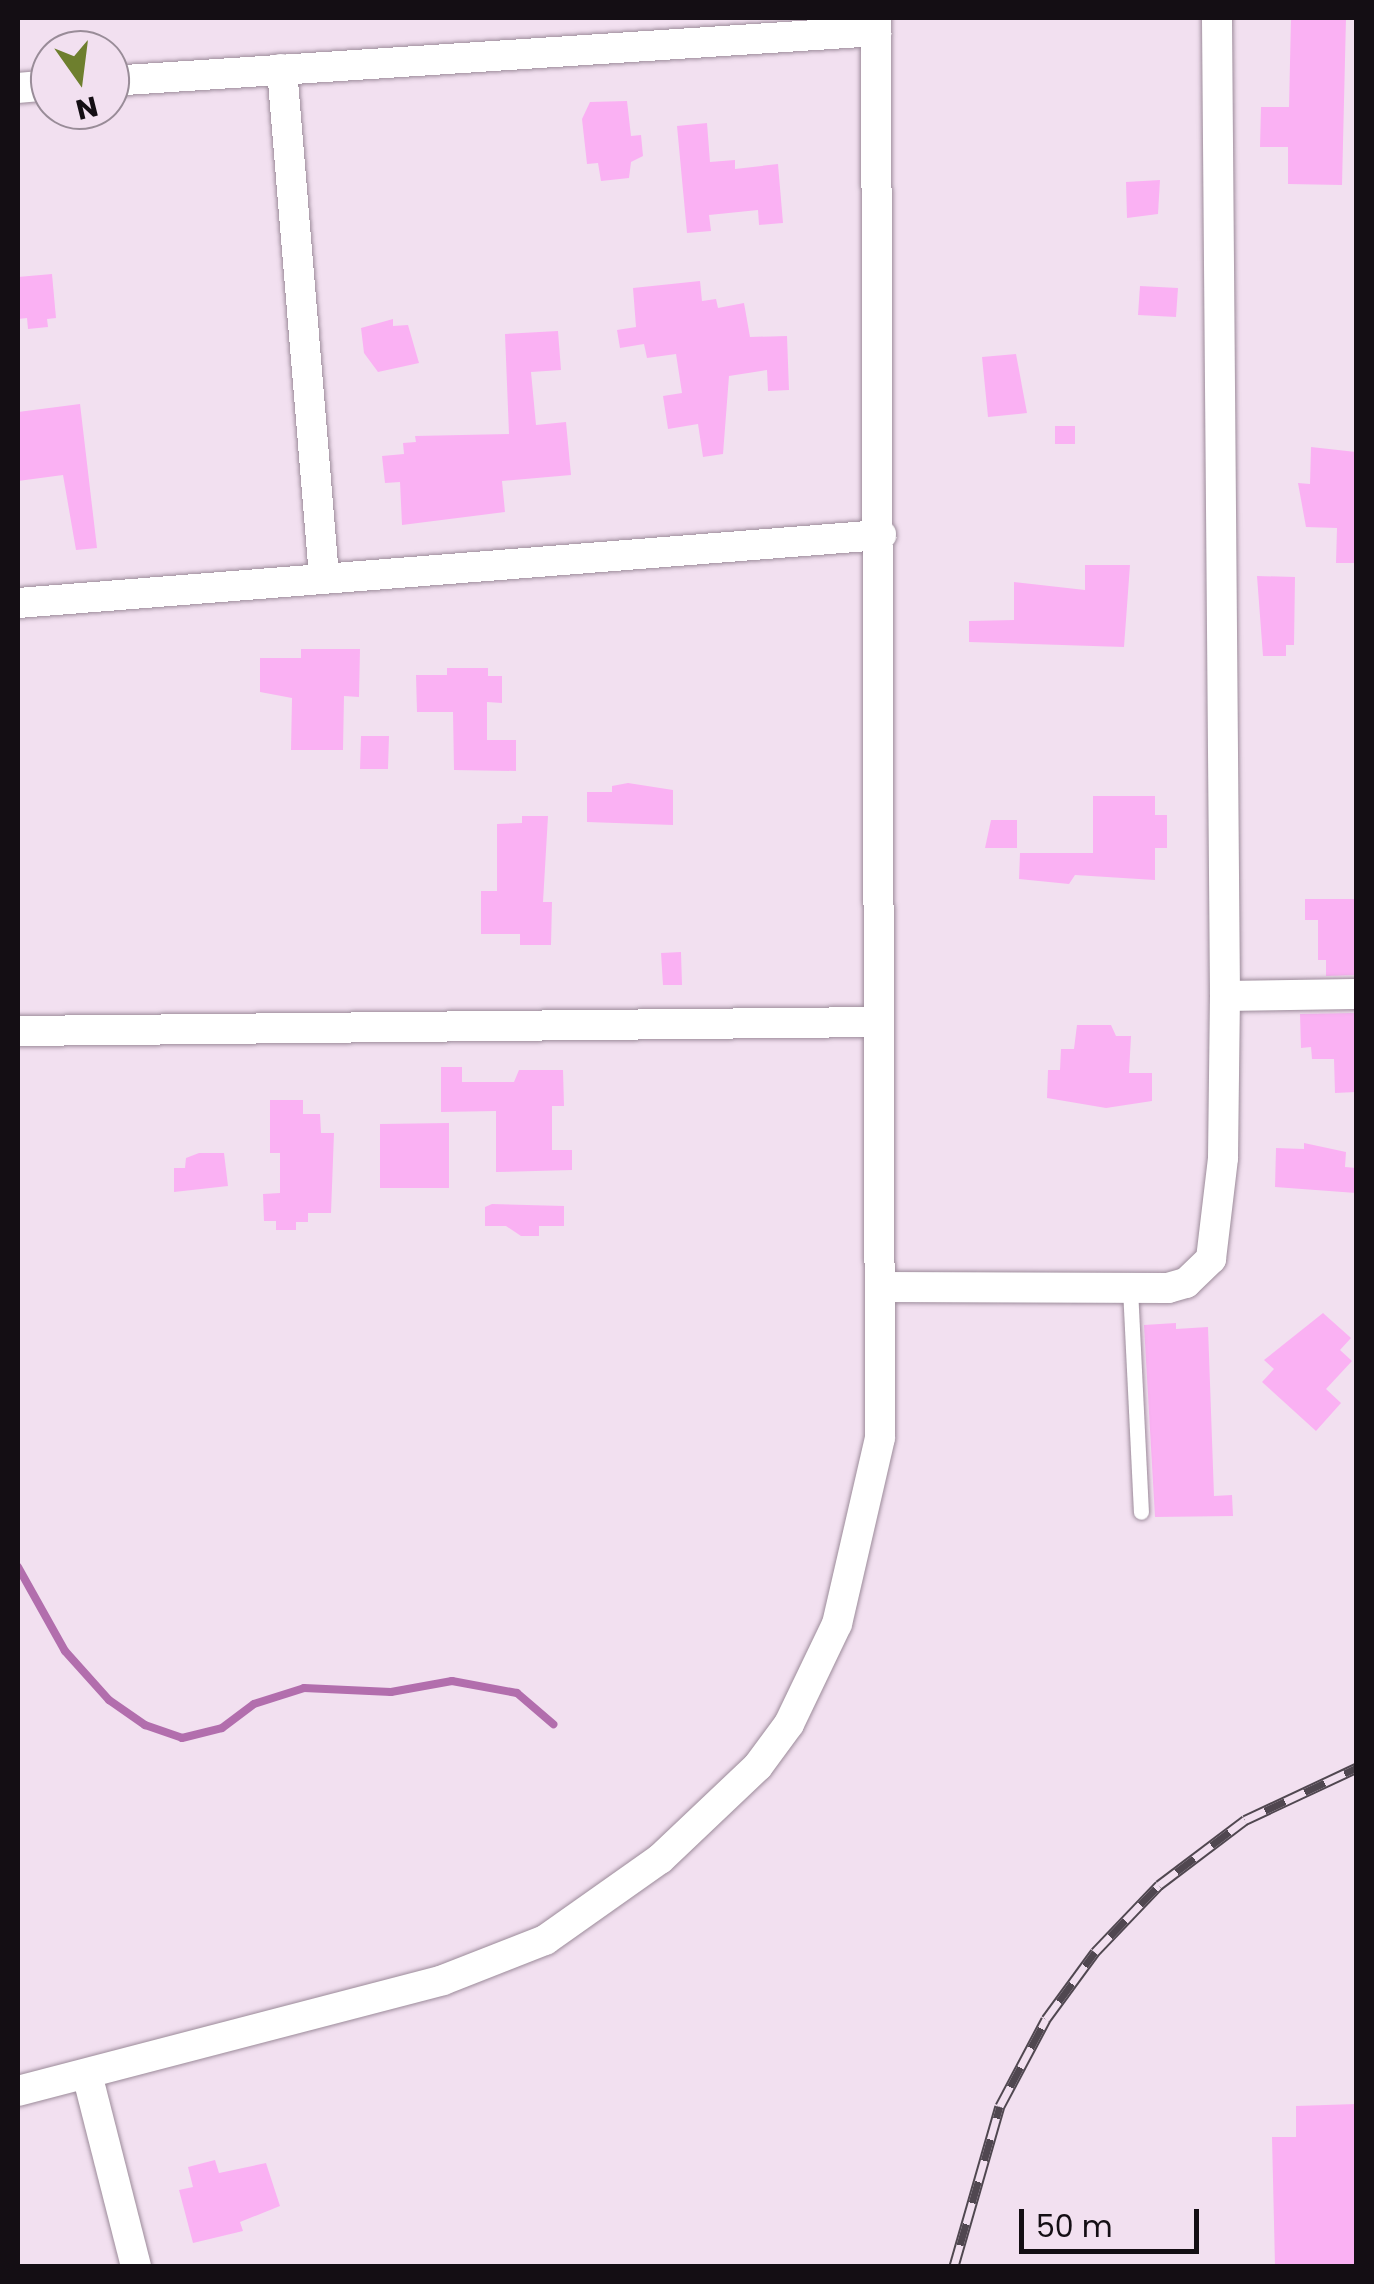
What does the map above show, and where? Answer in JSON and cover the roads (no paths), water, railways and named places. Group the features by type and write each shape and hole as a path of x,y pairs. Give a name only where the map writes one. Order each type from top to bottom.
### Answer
{"street":[{"path":"880,1288 1130,1288 1186,1283 1211,1259 1224,1158 1216,18"},
{"path":"18,2091 443,1980 545,1940 618,1892 721,1804 789,1724 836,1624 877,1472 880,1288 874,1022 881,534 876,24 614,30 282,69 130,80"},
{"path":"282,69 324,578"},
{"path":"18,603 881,534"},
{"path":"1224,996 1356,994"},
{"path":"18,1031 874,1022"},
{"path":"87,2074 136,2266"}],"lane":[{"path":"1130,1288 1141,1512"}],"waterway":[{"path":"18,1567 65,1651 109,1700 145,1725 182,1738 222,1728 254,1704 304,1688 391,1692 452,1681 517,1693 553,1724"}],"railway":[{"path":"954,2266 1000,2106 1046,2019 1095,1952 1159,1885 1245,1820 1356,1768"}]}
